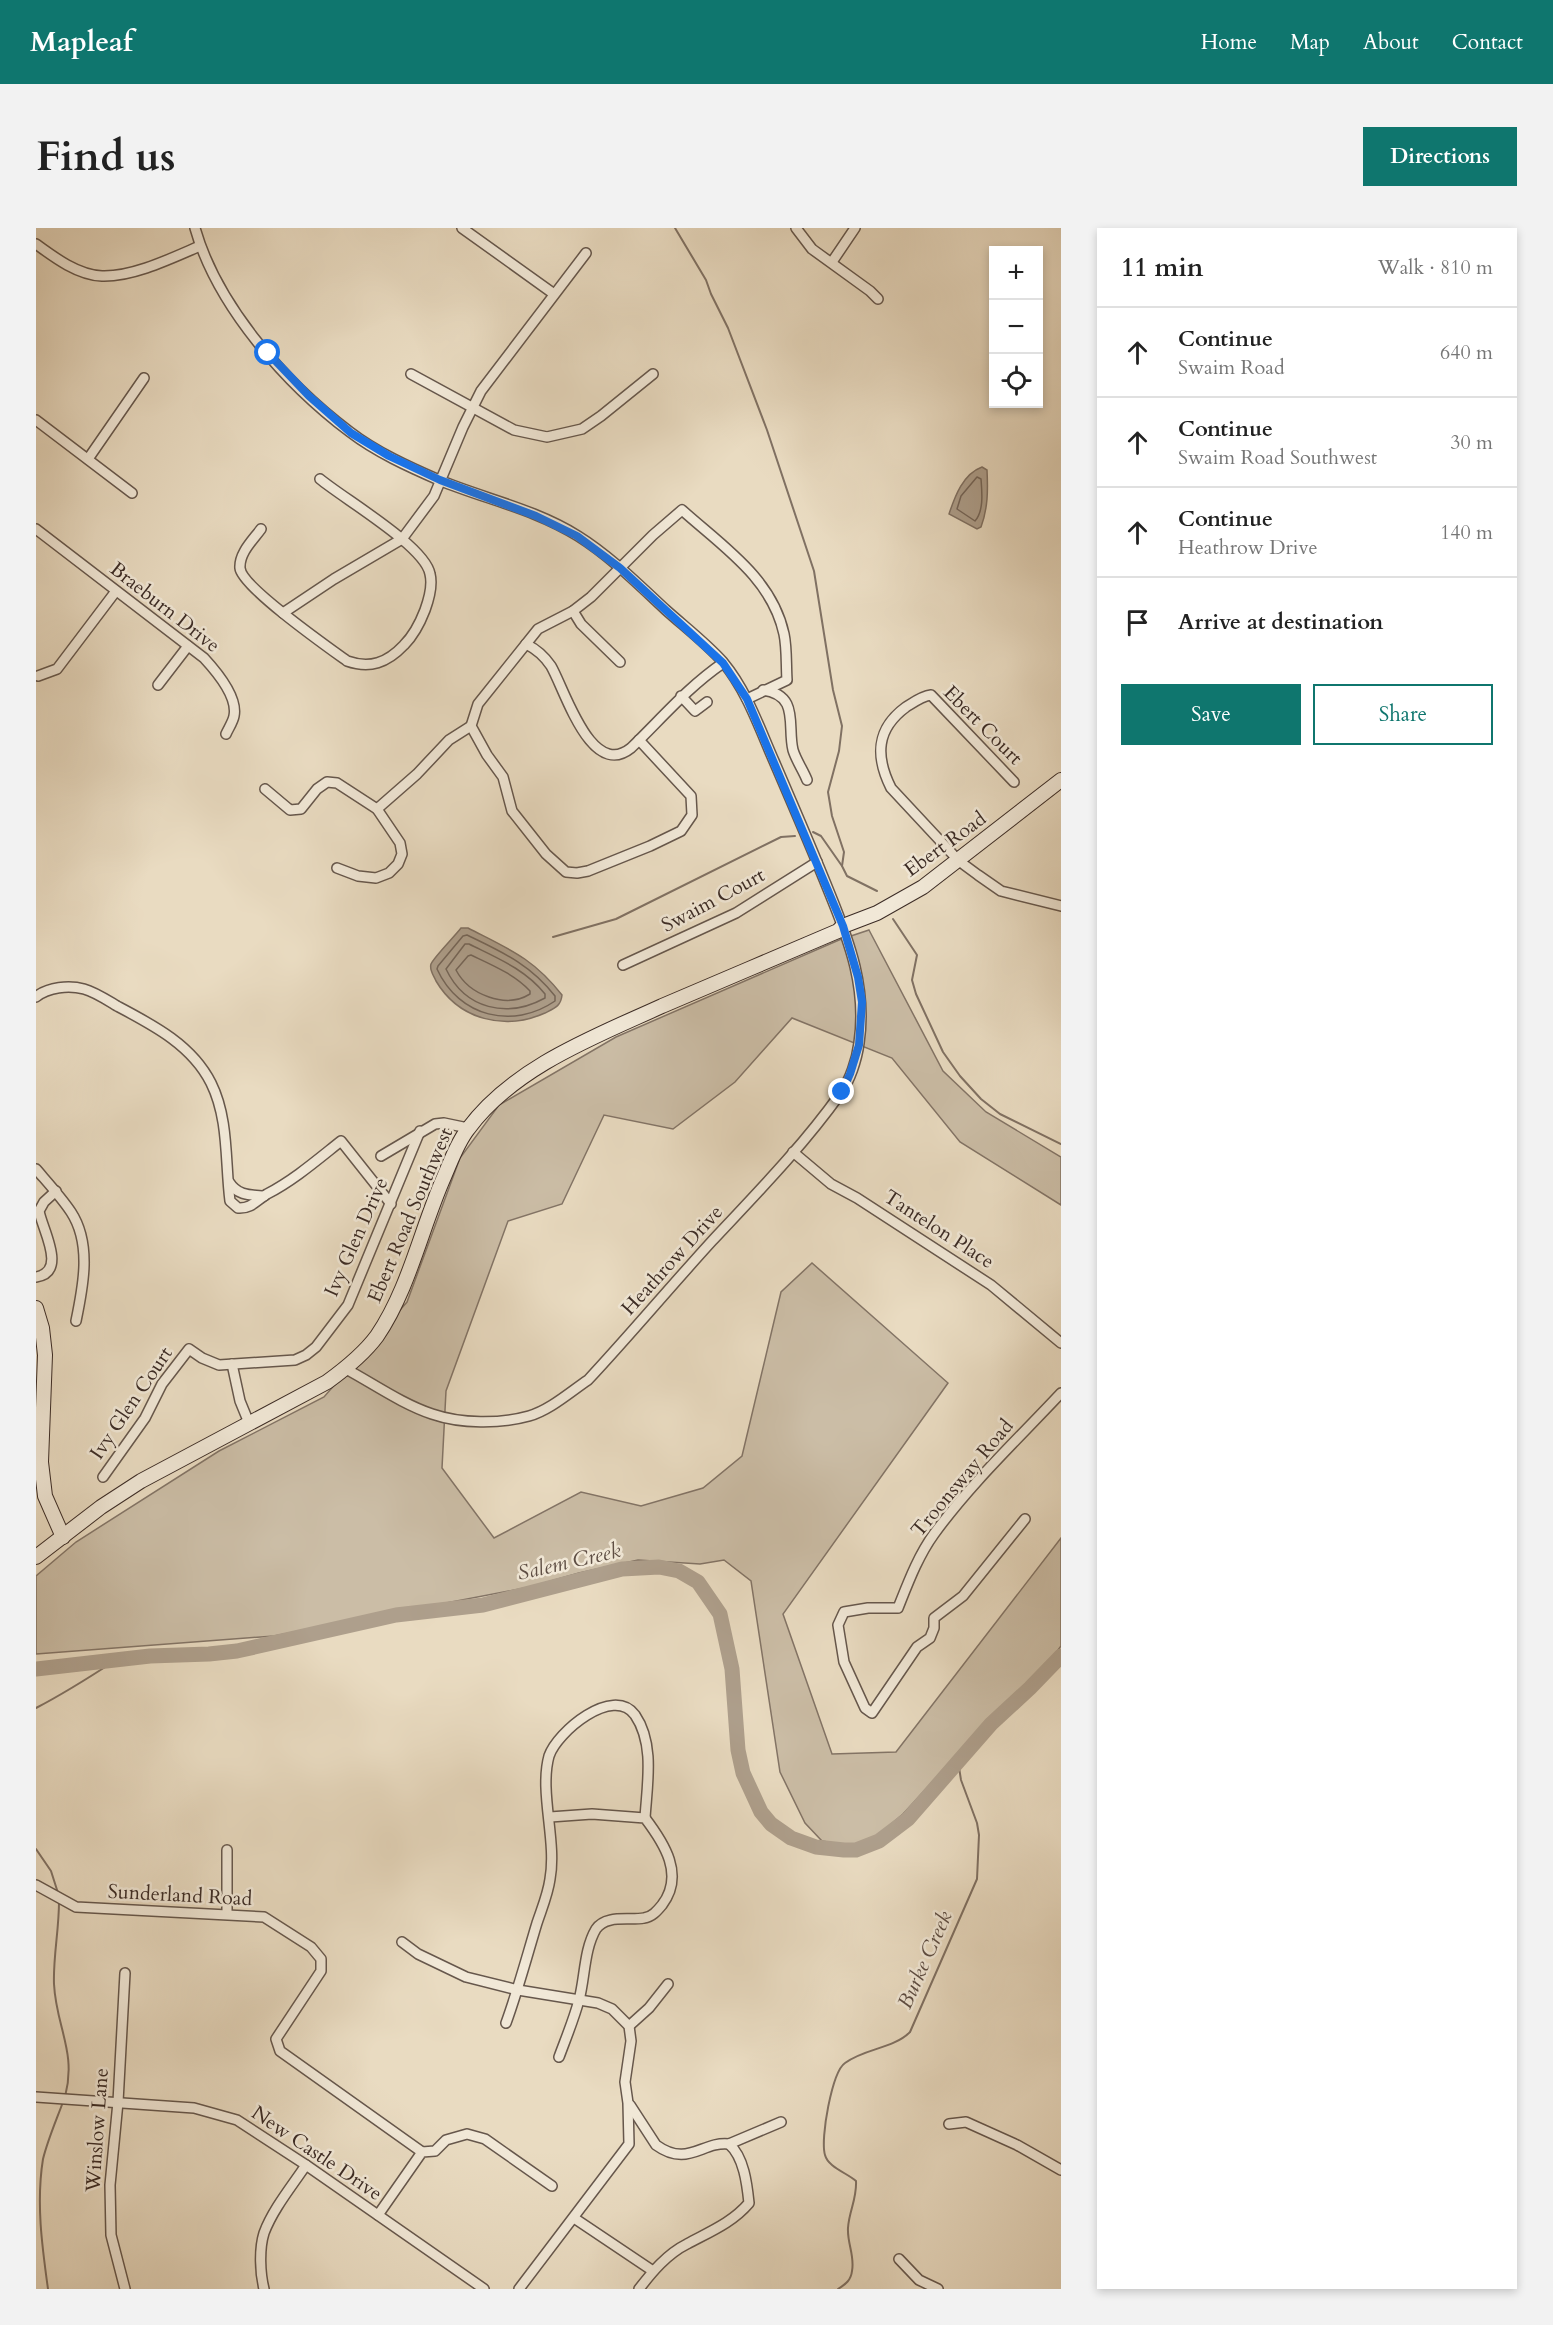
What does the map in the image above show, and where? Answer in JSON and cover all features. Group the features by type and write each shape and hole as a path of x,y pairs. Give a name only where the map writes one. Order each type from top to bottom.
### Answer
{"main road":[{"name":"Ebert Road","path":"843,926 877,913 923,886 959,861 1061,780"},
{"name":"Ebert Road Southwest","path":"36,1557 101,1507 141,1481 327,1383 346,1369 376,1337 392,1311 437,1192 468,1128 516,1082 562,1053 838,931 843,926"},
{"path":"36,1308 42,1328 45,1355 41,1462 45,1496 63,1537"}],"street":[{"name":"Heathrow Drive","path":"195,228 200,246 215,279 243,321 273,360 351,433 389,456 440,480 557,525 577,536 620,568 723,663 747,699 817,862 843,926 858,977 862,1002 859,1045 842,1092 793,1152 588,1380 530,1416 498,1421 464,1420 433,1414 346,1369"},
{"path":"462,228 554,294"},
{"path":"796,228 812,249 878,298"},
{"path":"832,262 855,228"},
{"path":"36,244 66,265 101,276 119,274 156,263 200,246"},
{"path":"284,613 334,579 402,539 434,496 481,391 586,253"},
{"path":"411,374 514,430 528,435 547,437 582,429 602,416 653,374"},
{"path":"88,459 144,378"},
{"path":"36,420 132,493"},
{"path":"261,529 241,556 240,570 243,578 347,661 361,666 377,664 397,653 413,636 423,614 431,587 430,572 418,552 320,478"},
{"path":"377,809 417,774 448,740 471,726 478,704 538,629 573,611 591,597 653,535 682,510 752,571 776,608 784,635 787,680 747,699"},
{"name":"Braeburn Drive","path":"36,529 188,646 218,673 230,695 234,715 226,734"},
{"path":"38,676 57,669 116,591"},
{"path":"573,611 581,624 620,662"},
{"path":"526,644 535,649 549,663 581,729 600,749 614,755 622,755 681,696 723,663"},
{"path":"158,685 188,646"},
{"path":"763,690 772,691 786,702 791,716 793,750 807,780"},
{"name":"Ebert Court","path":"959,861 905,804 887,781 880,750 884,732 889,724 895,716 914,702 932,695 1014,782"},
{"path":"681,696 695,711 707,702"},
{"path":"471,726 487,756 503,777 512,811 546,854 559,868 569,873 588,871 650,846 681,831 688,822 693,808 691,796 639,740"},
{"path":"265,789 290,810 301,809 317,789 327,782 337,783 377,809 400,843 402,854 398,864 389,873 376,878 358,876 337,868"},
{"path":"959,861 1001,891 1061,906"},
{"name":"Swaim Court","path":"623,965 735,913 817,862"},
{"path":"36,998 58,988 72,987 87,990 152,1024 189,1052 202,1066 218,1099 224,1119 230,1201 238,1208 258,1202 264,1196 281,1188 341,1141 391,1204"},
{"path":"420,1131 435,1124 444,1123 468,1128"},
{"name":"Ivy Glen Drive","path":"381,1156 420,1131"},
{"name":"Ivy Glen Drive","path":"189,1349 202,1358 219,1365 295,1360 316,1347 348,1305 420,1131"},
{"name":"Tantelon Place","path":"793,1152 831,1184 858,1198 991,1285 1061,1343"},
{"path":"36,1169 56,1191 72,1214 80,1232 84,1253 82,1294 76,1322"},
{"path":"227,1180 242,1194 264,1196"},
{"path":"36,1277 41,1276 50,1268 53,1260 52,1249 45,1235 39,1210 56,1191"},
{"name":"Ivy Glen Court","path":"103,1477 145,1418 162,1384 189,1349"},
{"path":"232,1364 240,1401 249,1423"},
{"name":"Troonsway Road","path":"1025,1519 963,1596 934,1618 934,1628 930,1638 917,1647 872,1713 865,1708 844,1662 838,1625 844,1612 868,1608 897,1608 918,1561 933,1535 976,1484 1061,1393"},
{"path":"506,2023 518,1990 550,1878 550,1817 546,1779 549,1756 554,1745 566,1730 592,1712 611,1707 622,1707 635,1716 646,1745 648,1772 645,1818 668,1854 672,1869 669,1892 660,1909 651,1916 620,1918 598,1926 590,1947 579,2001 559,2057"},
{"path":"550,1817 592,1814 645,1818"},
{"path":"227,1850 227,1914"},
{"name":"Sunderland Road","path":"36,1885 76,1907 264,1917 311,1947 321,1959 321,1971 276,2039 280,2051 422,2152"},
{"path":"402,1942 418,1954 466,1977 518,1990 598,2003 612,2009 629,2026 631,2041 625,2082 629,2144 519,2289"},
{"name":"Winslow Lane","path":"125,1973 118,2102 110,2185 111,2235 125,2289"},
{"path":"629,2026 649,2008 668,1984"},
{"name":"New Castle Drive","path":"36,2097 194,2108 237,2121 306,2165 484,2289"},
{"path":"628,2103 646,2133 662,2150 685,2154 722,2143 735,2148 740,2159 749,2203 734,2218 704,2237 686,2244 653,2271 639,2289"},
{"path":"949,2124 956,2121 966,2122 1059,2164"},
{"path":"729,2144 781,2122"},
{"path":"378,2215 422,2152 435,2151 446,2140 467,2134 484,2139 552,2186"},
{"path":"264,2289 261,2275 264,2234 306,2165"},
{"path":"574,2218 653,2271"},
{"path":"899,2259 919,2280 938,2289"}],"shaded area":[{"path":"869,930 943,1071 986,1112 1061,1157 1061,1205 960,1142 892,1058 792,1018 735,1082 673,1129 604,1115 562,1204 508,1221 446,1391 442,1468 494,1538 581,1492 641,1506 703,1488 742,1456 781,1292 812,1263 948,1383 783,1614 832,1754 896,1752 1061,1538 1061,1646 1050,1661 994,1715 903,1814 876,1837 850,1846 822,1841 805,1823 780,1772 751,1581 724,1560 700,1564 638,1560 530,1587 274,1636 36,1654 36,1576 76,1542 219,1451 324,1397 407,1302 460,1158 499,1105 616,1037 839,940"}],"water":[{"path":"982,467 987,470 987,499 981,527 977,529 949,514 965,480 975,470"},
{"path":"461,928 468,928 483,935 530,963 562,995 559,1004 545,1013 514,1021 484,1018 457,1005 436,981 431,971 431,964"}],"waterway":[{"path":"675,228 706,280 728,328 767,430 814,571 833,690 842,726 839,751 828,792 832,816 844,852 842,866"},
{"path":"813,832 821,836 847,876 877,891"},
{"path":"553,937 616,919 781,837 795,836"},
{"path":"893,919 917,955 912,980 916,994 943,1052 960,1076 981,1099 1000,1114 1061,1144"},
{"name":"Salem Creek","path":"36,1669 150,1656 237,1651 396,1615 483,1605 622,1569 659,1567 679,1571 698,1582 720,1614 732,1669 738,1750 743,1773 761,1812 771,1824 791,1838 816,1847 856,1850 879,1841 908,1819 991,1724 1061,1656"},
{"path":"36,1708 116,1660"},
{"name":"Burke Creek","path":"838,2289 851,2277 852,2260 848,2228 856,2181 830,2163 825,2155 824,2135 828,2106 836,2079 845,2063 861,2054 895,2042 910,2032 977,1879 979,1835 977,1823 961,1780 958,1761"},
{"path":"36,1849 51,1871 58,1893"},
{"path":"59,1902 54,1984 69,2066 65,2097"},
{"path":"48,2289 41,2224 41,2175 45,2152 63,2102"}],"route":[{"path":"268,353 274,362 309,396 351,433 389,456 440,480 536,516 577,536 620,568 723,663 747,699 843,926 858,977 862,1002 859,1045 842,1092"}]}
